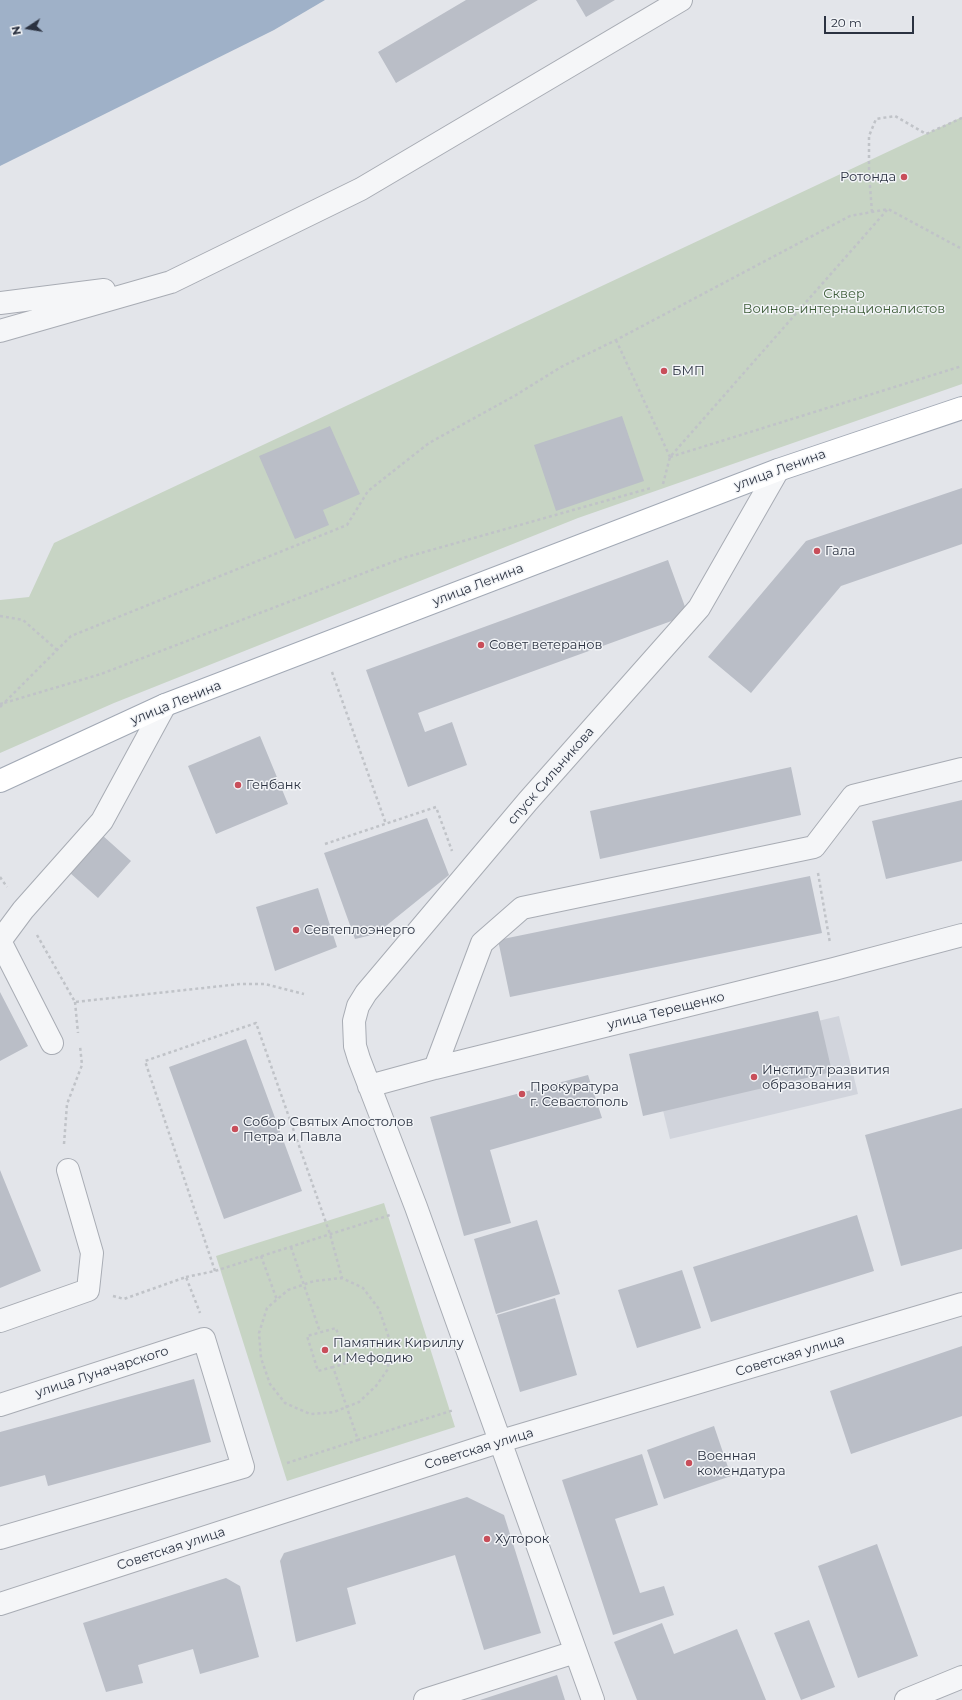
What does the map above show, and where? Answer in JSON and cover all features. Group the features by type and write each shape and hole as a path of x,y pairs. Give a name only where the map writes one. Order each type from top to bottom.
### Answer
{"main road":[{"name":"улица Ленина","path":"0,781 165,706 778,470 962,408"}],"street":[{"path":"0,331 171,282 361,190 681,0"},
{"path":"0,303 171,282"},
{"name":"спуск Сильникова","path":"593,1700 416,1206 369,1086 355,1046 353,1029 358,1006 366,993 528,801 699,608 778,470"},
{"path":"52,1043 0,941 23,910 102,821 165,706"},
{"path":"435,1068 482,943 522,908 814,847 853,796 962,769"},
{"name":"улица Терещенко","path":"369,1086 435,1068 834,969 962,935"},
{"path":"0,1322 88,1290 92,1253 68,1170"},
{"name":"Советская улица","path":"0,1604 501,1442 962,1304"},
{"name":"улица Луначарского","path":"0,1405 204,1339 243,1467 0,1538"},
{"path":"425,1700 575,1652"},
{"path":"906,1700 962,1677"}],"path":[{"path":"872,212 869,173 869,136 876,119 894,116 926,134 962,118"},
{"path":"0,705 101,674 403,558 664,484 670,457 888,210"},
{"path":"4,703 71,636 347,525 368,491 428,443 516,395 561,368 850,216 888,210 962,249"},
{"path":"616,340 670,457"},
{"path":"670,457 962,366"},
{"path":"0,616 23,620 57,650"},
{"path":"332,672 386,824"},
{"path":"325,844 436,807 462,880"},
{"path":"814,847 834,969"},
{"path":"23,910 75,1002 240,984 265,984 304,994"},
{"path":"215,1271 145,1061 256,1023 330,1234 342,1278"},
{"path":"64,1145 67,1104 82,1065"},
{"path":"124,1299 186,1277 215,1271 416,1206"},
{"path":"291,1247 320,1332"},
{"path":"261,1256 277,1300"},
{"path":"186,1277 202,1318"},
{"path":"342,1278 363,1288 379,1309 389,1338 388,1369 376,1386 358,1402 334,1412 310,1414 286,1403 270,1384 260,1358 259,1333 267,1308 288,1290 304,1285 314,1281 342,1278"},
{"path":"336,1328 347,1363 333,1367 318,1371 307,1336 336,1328"},
{"path":"333,1367 358,1440"},
{"path":"288,1463 454,1410"}],"shaded area":[{"name":"Институт развития образования","path":"839,1016 858,1094 670,1139 651,1061"}],"green space":[{"name":"Сквер Воинов-интернационалистов","path":"962,117 962,384 578,518 114,703 0,753 0,600 29,597 54,543"},
{"path":"384,1203 455,1427 287,1481 216,1256"}],"water":[{"path":"0,0 325,0 274,30 0,166"}],"building":[{"path":"466,0 538,0 396,83 378,52"},
{"path":"576,0 615,0 586,17"},
{"path":"622,416 644,481 556,511 534,445"},
{"path":"330,426 360,494 323,510 329,525 295,539 259,456"},
{"path":"962,488 962,544 841,586 751,693 708,657 806,541"},
{"path":"668,560 688,615 418,713 425,732 452,722 467,765 408,787 366,670"},
{"path":"260,736 288,804 216,834 188,766"},
{"path":"791,767 801,815 600,859 590,811"},
{"path":"962,800 962,861 886,879 872,821"},
{"path":"427,818 449,875 376,934 355,939 324,853"},
{"path":"102,835 131,861 98,898 69,872"},
{"path":"810,876 822,933 510,997 498,940"},
{"path":"318,888 337,947 275,971 256,907"},
{"path":"0,992 28,1046 0,1061"},
{"path":"818,1011 832,1072 643,1116 629,1054"},
{"name":"Собор Святых Апостолов Петра и Павла","path":"246,1039 302,1191 224,1219 169,1067"},
{"path":"588,1075 602,1118 490,1150 511,1223 464,1236 430,1117"},
{"path":"962,1108 962,1249 901,1266 865,1135"},
{"path":"0,1170 41,1271 0,1288"},
{"path":"857,1215 874,1271 711,1322 693,1267"},
{"path":"537,1220 560,1294 496,1314 474,1239"},
{"path":"682,1270 701,1328 637,1348 618,1290"},
{"path":"555,1298 577,1375 520,1392 497,1315"},
{"path":"962,1346 962,1416 851,1454 830,1391"},
{"path":"194,1379 211,1442 48,1486 45,1475 0,1487 0,1432"},
{"path":"714,1426 731,1476 664,1499 647,1450"},
{"path":"642,1454 658,1505 615,1519 640,1593 664,1586 674,1615 613,1635 562,1480"},
{"path":"467,1497 504,1515 541,1633 484,1650 455,1555 347,1588 356,1624 296,1642 280,1561 284,1553"},
{"path":"877,1544 918,1656 858,1678 818,1566"},
{"path":"226,1578 240,1586 259,1657 200,1674 193,1649 138,1665 143,1683 106,1692 83,1623"},
{"path":"809,1620 835,1687 801,1700 774,1633"},
{"path":"662,1623 674,1654 737,1629 766,1700 637,1700 614,1642"},
{"path":"557,1675 565,1700 480,1700"}],"place":[{"name":"Ротонда","path":"904,177"},
{"name":"БМП","path":"664,371"},
{"name":"Гала","path":"817,551"},
{"name":"Совет ветеранов","path":"481,645"},
{"name":"Генбанк","path":"238,785"},
{"name":"Севтеплоэнерго","path":"296,930"},
{"name":"Институт развития образования","path":"754,1077"},
{"name":"Прокуратура г. Севастополь","path":"522,1094"},
{"name":"Собор Святых Апостолов Петра и Павла","path":"235,1129"},
{"name":"Памятник Кириллу и Мефодию","path":"325,1350"},
{"name":"Военная комендатура","path":"689,1463"},
{"name":"Хуторок","path":"487,1539"}]}
